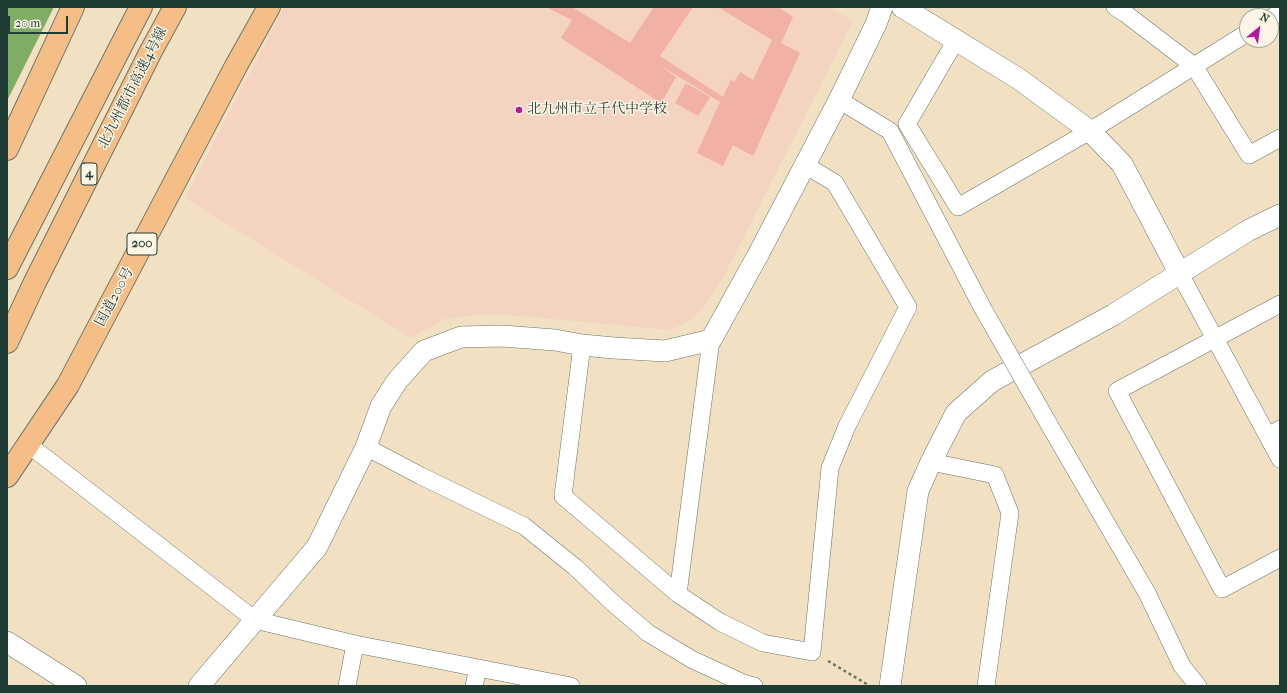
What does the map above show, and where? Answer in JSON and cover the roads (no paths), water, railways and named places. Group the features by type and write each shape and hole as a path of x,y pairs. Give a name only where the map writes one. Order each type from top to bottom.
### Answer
{"highway":[{"path":"7,149 74,7"},
{"name":"4","path":"7,268 142,7"},
{"name":"北九州都市高速4号線","path":"7,342 151,51 175,7"},
{"name":"国道200号","path":"7,476 68,385 236,66 269,7"}],"street":[{"path":"678,594 711,340 759,253 839,100 876,24 882,7"},
{"path":"902,7 1019,79 1090,131 1122,164 1180,274 1216,338 1274,432 1280,459"},
{"path":"1124,9 1194,66 1249,155 1280,138"},
{"path":"956,40 907,124 958,207 1090,131 1239,38"},
{"path":"839,100 890,130 982,307 1047,422 1148,593 1182,666 1198,686"},
{"path":"582,345 563,496 678,594 720,622 763,643 812,652 830,468 847,426 908,307 835,183 805,165"},
{"path":"890,686 918,491 956,413 992,381 1113,315 1249,230 1280,215"},
{"path":"1280,304 1117,391 1222,589 1280,558"},
{"path":"199,686 317,548 366,447 381,406 397,381 424,351 461,337 510,337 555,340 582,345 665,351 711,340"},
{"path":"29,445 254,620 355,644 571,686"},
{"path":"366,447 421,476 524,526 575,567 612,603 648,633 693,660 743,683 754,686"},
{"path":"931,462 995,476 1010,513 986,686"},
{"path":"7,642 76,686"},
{"path":"347,686 355,644"},
{"path":"474,686 478,668"}],"place":[{"name":"北九州市立千代中学校","path":"519,110"}]}
